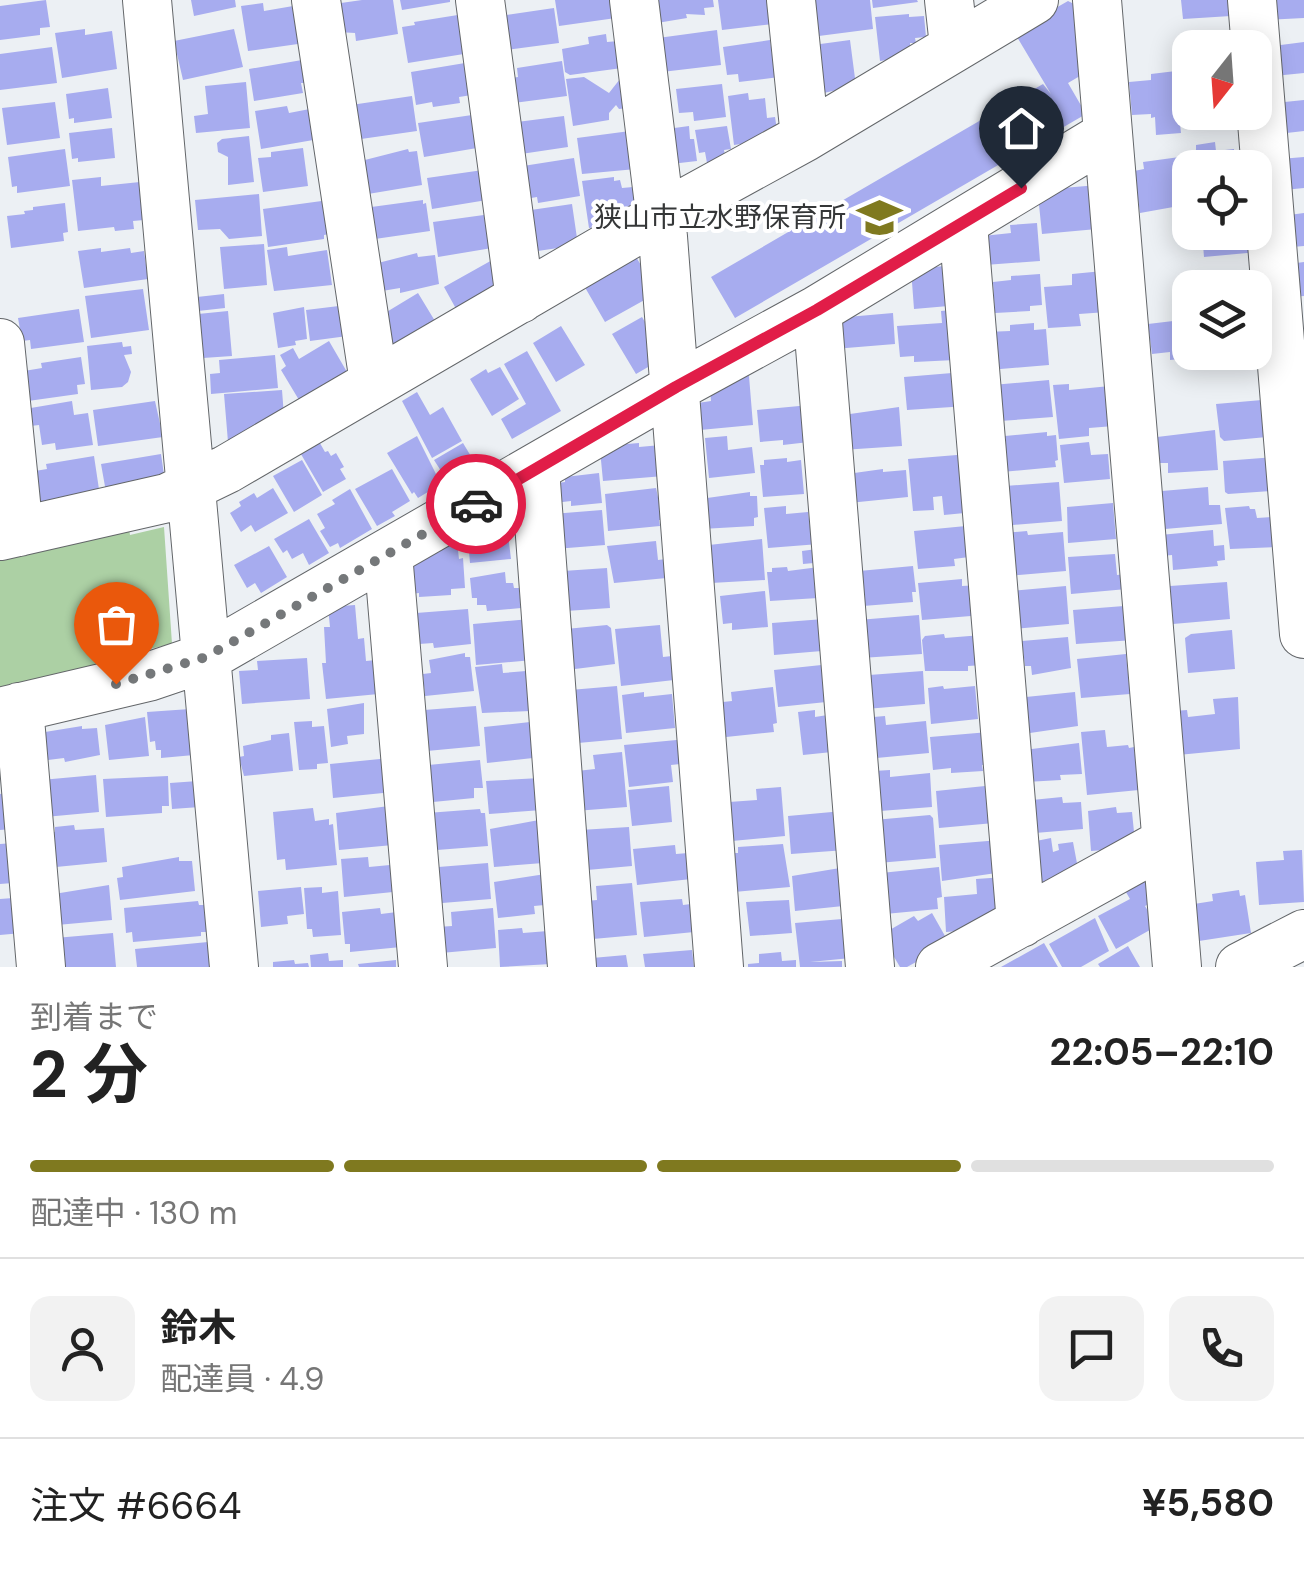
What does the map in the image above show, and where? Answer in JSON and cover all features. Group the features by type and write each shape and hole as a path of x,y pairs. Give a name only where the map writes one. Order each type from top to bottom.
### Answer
{"street":[{"path":"147,0 234,967"},
{"path":"316,0 374,382"},
{"path":"480,0 520,299"},
{"path":"634,0 661,216 720,967"},
{"path":"791,0 805,137"},
{"path":"949,0 954,46"},
{"path":"0,344 9,534 166,498 227,469 661,216 805,137 1034,0"},
{"path":"1097,0 1178,967"},
{"path":"1252,0 1304,634"},
{"path":"42,967 10,710 148,677 206,657 817,310 1107,135"},
{"path":"963,224 1021,922"},
{"path":"817,310 870,967"},
{"path":"536,469 572,967"},
{"path":"388,554 422,967"},
{"path":"940,967 1166,842"},
{"path":"1240,967 1304,934"}],"green space":[{"path":"128,522 130,535 164,527 172,644 140,651 143,663 0,694 0,551"}],"building":[{"path":"46,0 50,27 40,28 40,35 0,40 0,6"},
{"path":"191,0 235,0 236,7 194,16"},
{"path":"393,0 398,34 356,41 355,33 338,32 337,21 343,20 341,3"},
{"path":"400,0 450,0 450,2 402,10"},
{"path":"555,0 620,0 623,17 559,26"},
{"path":"653,0 713,0 714,7 704,8 705,15 686,14 687,18 657,23"},
{"path":"718,0 779,0 782,23 722,30"},
{"path":"806,0 870,0 873,29 811,37"},
{"path":"872,0 917,0 918,2 873,8"},
{"path":"1181,0 1236,0 1231,16 1183,19"},
{"path":"1265,0 1304,0 1304,18 1267,20"},
{"path":"1068,1 1078,6 1085,73 1068,83 1086,114 735,318 711,277 1043,84 1051,94 1014,32"},
{"path":"263,3 264,11 299,5 305,43 248,51 241,6"},
{"path":"554,8 559,43 498,51 492,17"},
{"path":"464,14 470,53 408,63 402,27"},
{"path":"924,16 926,37 915,38 916,43 910,43 910,52 901,58 880,61 875,17"},
{"path":"85,29 85,35 112,31 117,69 62,78 55,33"},
{"path":"234,29 243,67 183,80 174,41"},
{"path":"717,30 721,65 662,72 658,38"},
{"path":"606,34 607,42 619,41 622,68 570,75 565,72 562,49 589,44 588,37"},
{"path":"770,40 772,55 778,54 787,76 739,82 738,74 727,75 723,47"},
{"path":"850,40 856,86 819,94 813,45"},
{"path":"1304,42 1304,73 1274,76 1273,46"},
{"path":"52,47 57,83 0,90 0,54"},
{"path":"302,60 306,83 301,83 303,93 254,101 249,69"},
{"path":"562,61 567,96 507,104 504,79 518,77 517,68"},
{"path":"471,62 478,94 459,97 460,103 416,105 411,72"},
{"path":"1172,71 1172,130 1181,133 1156,135 1155,117 1132,115 1129,82 1151,80 1151,74"},
{"path":"584,77 609,93 620,79 635,107 619,109 616,105 609,120 573,126 566,79"},
{"path":"246,82 250,128 196,133 194,116 208,114 205,86"},
{"path":"722,84 726,117 694,121 693,112 679,113 676,89"},
{"path":"108,88 112,118 74,123 74,118 69,119 66,94"},
{"path":"748,93 749,100 765,98 767,118 775,117 777,130 763,131 755,142 734,145 728,96"},
{"path":"412,96 417,131 361,139 351,105"},
{"path":"1304,100 1304,131 1278,134 1275,103"},
{"path":"55,102 60,138 7,145 2,108"},
{"path":"287,106 289,113 315,108 325,138 261,149 255,111"},
{"path":"472,115 477,148 424,157 418,123"},
{"path":"564,116 568,147 521,154 517,122"},
{"path":"689,126 697,161 671,164 667,129"},
{"path":"727,126 731,149 724,150 726,160 707,163 705,152 699,153 695,130"},
{"path":"112,128 115,158 78,162 78,158 72,159 69,133"},
{"path":"630,131 636,169 582,174 577,138"},
{"path":"249,136 254,182 228,185 228,157 218,152 217,143"},
{"path":"1215,142 1216,150 1196,150 1196,145"},
{"path":"303,148 308,186 263,192 258,158 271,157 271,152"},
{"path":"65,149 70,186 17,193 17,186 12,187 8,157"},
{"path":"408,149 417,151 422,185 362,195 357,162"},
{"path":"1304,157 1304,188 1284,190 1280,159"},
{"path":"574,158 580,196 538,203 537,197 519,200 523,166"},
{"path":"1172,158 1172,207 1140,213 1134,171 1144,169 1143,162"},
{"path":"483,170 487,200 432,209 427,178"},
{"path":"101,177 101,186 140,182 144,220 133,221 134,229 78,231 72,180"},
{"path":"614,177 614,181 620,180 622,188 633,187 636,211 615,214 616,224 589,228 582,181"},
{"path":"1098,185 1097,229 1042,234 1038,195 1051,189"},
{"path":"259,194 262,236 229,239 220,229 198,230 195,200"},
{"path":"329,200 329,234 324,239 268,247 263,209"},
{"path":"423,200 430,231 368,240 364,208"},
{"path":"65,203 68,232 63,233 64,241 11,248 7,216 25,214 33,207"},
{"path":"572,204 578,245 531,252 524,211"},
{"path":"1304,213 1304,246 1292,247 1289,215"},
{"path":"491,214 492,248 438,257 433,222"},
{"path":"1037,223 1040,261 985,265 983,236 1011,233 1010,225"},
{"path":"264,244 267,285 224,289 220,247"},
{"path":"287,247 288,256 327,250 332,285 274,291 267,250"},
{"path":"101,248 101,252 130,248 131,253 144,251 148,279 84,288 78,251"},
{"path":"1203,250 1258,250 1258,252 1204,257"},
{"path":"417,253 418,257 435,255 439,284 400,293 400,288 382,291 378,263"},
{"path":"635,255 657,293 605,322 583,284"},
{"path":"494,259 496,295 460,316 444,287"},
{"path":"1304,262 1304,296 1292,297 1289,264"},
{"path":"956,265 960,305 914,309 911,269"},
{"path":"1103,271 1107,312 1079,314 1081,326 1048,328 1044,287 1072,285 1072,274"},
{"path":"1040,274 1042,305 1030,306 1030,311 995,313 993,282"},
{"path":"143,289 149,330 91,338 85,296"},
{"path":"418,293 438,326 392,354 380,316"},
{"path":"224,294 225,308 198,311 197,297"},
{"path":"347,305 355,335 310,341 306,310"},
{"path":"304,307 307,339 278,348 273,313"},
{"path":"79,309 84,342 31,349 30,340 22,341 18,318"},
{"path":"961,309 955,360 914,362 914,356 900,357 897,326 942,323 941,311"},
{"path":"228,311 232,356 203,358 198,314"},
{"path":"893,313 895,344 834,349 836,318"},
{"path":"642,317 659,345 655,363 636,374 612,334"},
{"path":"1172,321 1172,360 1170,352 1152,354 1148,324"},
{"path":"1034,323 1034,330 1046,329 1049,365 989,370 986,332 1010,331 1010,325"},
{"path":"561,326 585,365 556,382 533,343"},
{"path":"329,341 347,372 299,400 281,370 286,366 280,355 293,348 299,359"},
{"path":"122,342 123,347 131,346 132,354 124,355 131,372 128,382 122,387 91,390 87,346"},
{"path":"527,351 561,411 512,439 501,419 526,404 504,364"},
{"path":"275,355 278,388 211,394 210,374 220,373 219,360"},
{"path":"81,357 85,384 77,385 78,394 28,401 24,371 42,368 41,363"},
{"path":"500,367 519,399 492,416 470,379 486,369 488,373"},
{"path":"964,372 967,406 907,410 904,377"},
{"path":"749,376 753,425 700,430 698,403 711,401 710,388 728,386 727,378"},
{"path":"1049,380 1053,417 1000,421 992,385"},
{"path":"1069,384 1069,390 1110,386 1114,426 1089,428 1089,436 1059,439 1053,385"},
{"path":"282,390 284,416 228,442 224,394"},
{"path":"417,392 430,415 443,407 462,441 432,458 402,401"},
{"path":"1262,400 1267,437 1224,441 1220,437 1216,404"},
{"path":"72,401 74,415 88,413 93,445 56,450 55,443 42,445 39,425 22,427 19,410"},
{"path":"155,401 163,437 98,446 93,410"},
{"path":"810,405 809,442 760,442 757,410"},
{"path":"899,407 902,446 842,450 843,415"},
{"path":"1215,430 1218,470 1168,473 1168,463 1159,463 1157,437"},
{"path":"1047,432 1047,436 1056,435 1056,467 1002,472 999,442 1006,442 1005,436"},
{"path":"417,436 441,484 418,498 387,453"},
{"path":"727,436 728,450 752,447 755,473 709,478 705,438"},
{"path":"317,438 325,452 331,456 336,453 346,479 323,492 298,449"},
{"path":"1089,442 1091,455 1108,454 1110,479 1064,483 1060,445"},
{"path":"463,443 478,468 450,485 434,460"},
{"path":"639,443 639,447 661,445 664,476 603,481 600,450 604,446"},
{"path":"161,454 164,475 106,492 101,464"},
{"path":"969,454 975,512 944,515 942,496 933,497 934,510 913,511 908,459"},
{"path":"94,456 100,496 35,506 29,472 47,469 46,464"},
{"path":"1276,457 1271,491 1225,492 1223,461"},
{"path":"787,458 787,462 801,460 804,494 763,497 760,465 764,465 764,460"},
{"path":"302,460 322,495 294,512 273,476"},
{"path":"392,469 410,501 377,526 355,489"},
{"path":"906,470 908,497 849,503 847,474"},
{"path":"599,473 602,503 554,503 551,484 565,482 565,477"},
{"path":"1059,482 1062,521 1013,525 1012,515 1008,516 1005,486"},
{"path":"1208,487 1209,505 1220,505 1222,524 1165,529 1162,491"},
{"path":"273,488 288,513 255,532 251,525 241,532 230,513 254,493 257,498"},
{"path":"656,488 663,520 659,520 660,526 608,531 605,494"},
{"path":"350,489 372,529 340,548 338,543 330,547 320,531 325,528 317,514"},
{"path":"750,492 750,496 757,496 758,517 754,518 754,526 702,529 700,499"},
{"path":"1113,503 1116,539 1068,543 1067,507"},
{"path":"786,506 786,514 808,512 810,527 817,526 819,544 768,548 764,508"},
{"path":"1225,508 1255,509 1257,518 1272,517 1275,547 1230,549"},
{"path":"602,510 605,545 555,549 552,514"},
{"path":"309,519 329,553 309,565 303,553 292,559 274,539"},
{"path":"507,526 511,559 470,563 467,530"},
{"path":"966,526 969,557 954,559 955,566 918,569 914,531"},
{"path":"1213,530 1214,546 1224,545 1225,560 1217,561 1218,566 1173,570 1172,555 1162,556 1160,535"},
{"path":"1027,531 1028,535 1063,532 1066,571 1006,576 1003,533"},
{"path":"762,539 765,580 711,583 709,545"},
{"path":"656,541 658,560 675,558 677,577 614,583 607,546"},
{"path":"457,542 459,559 463,558 465,588 451,589 451,595 411,594 408,561 440,552 439,544"},
{"path":"269,546 287,577 261,593 255,583 247,588 234,565"},
{"path":"824,548 825,562 803,564 802,551"},
{"path":"1115,554 1117,575 1125,574 1127,589 1071,594 1068,557"},
{"path":"913,566 913,602 863,606 859,571"},
{"path":"787,567 788,571 819,567 818,598 770,601 767,572"},
{"path":"607,568 610,608 566,611 563,571"},
{"path":"505,572 506,583 519,588 521,608 487,611 486,605 477,605 477,598 472,598 470,578"},
{"path":"962,579 962,586 980,585 983,615 922,620 918,583"},
{"path":"1227,582 1230,619 1173,624 1170,586"},
{"path":"1066,586 1069,624 1013,629 1010,591"},
{"path":"765,591 768,627 732,630 732,623 723,624 720,596"},
{"path":"355,605 358,639 364,638 366,661 386,659 389,693 326,699 322,663 326,663 324,627 330,627 328,607"},
{"path":"1124,606 1134,640 1076,644 1073,610"},
{"path":"468,609 471,644 434,648 433,643 419,644 416,613"},
{"path":"919,615 922,654 861,658 858,620"},
{"path":"530,619 533,660 476,665 473,624"},
{"path":"824,619 822,651 774,655 772,623"},
{"path":"607,625 611,628 615,664 575,669 575,674 563,675 566,629"},
{"path":"660,625 663,657 681,655 683,679 621,686 615,629"},
{"path":"1232,630 1235,669 1188,673 1185,638"},
{"path":"944,634 945,638 982,635 984,665 968,666 968,671 925,671 922,640 925,636"},
{"path":"1068,637 1071,668 1032,675 1031,666 1025,666 1022,641"},
{"path":"465,653 465,657 470,657 474,691 425,696 423,674 431,673 429,660"},
{"path":"1126,654 1130,694 1081,698 1077,659"},
{"path":"307,658 310,699 242,704 239,671 258,670 257,661"},
{"path":"502,664 503,673 526,671 530,711 482,713 475,667"},
{"path":"831,664 836,701 778,707 774,670"},
{"path":"923,671 925,704 866,709 869,675"},
{"path":"617,686 622,739 567,744 570,690"},
{"path":"975,686 978,719 931,724 928,688"},
{"path":"773,687 777,723 773,724 774,732 726,737 723,702 732,701 731,692"},
{"path":"644,692 644,697 672,694 675,728 626,733 622,695"},
{"path":"1075,692 1078,726 1023,734 1016,698"},
{"path":"1238,697 1240,749 1178,755 1174,711 1187,710 1188,717 1215,714 1213,699"},
{"path":"364,703 364,734 347,736 348,744 331,747 327,709"},
{"path":"476,706 480,746 427,751 424,710"},
{"path":"190,709 194,755 161,758 155,741 150,742 147,712"},
{"path":"815,710 815,717 834,714 832,752 803,755 798,712"},
{"path":"885,716 886,725 926,721 929,753 866,759 862,718"},
{"path":"145,717 149,756 109,760 105,725"},
{"path":"312,721 312,727 324,726 328,763 317,764 317,769 299,770 294,722"},
{"path":"530,722 533,758 487,763 484,727"},
{"path":"82,726 97,728 100,755 65,762 64,758 48,760 45,732"},
{"path":"1105,730 1107,747 1128,745 1134,747 1135,755 1142,754 1139,790 1087,795 1081,732"},
{"path":"989,732 987,765 982,765 983,771 933,770 930,737"},
{"path":"289,733 293,771 244,776 239,757 244,756 243,746"},
{"path":"687,739 690,763 671,765 673,782 629,787 624,745"},
{"path":"1079,743 1082,774 1026,782 1024,750"},
{"path":"622,752 627,807 575,811 568,772 595,769 593,755"},
{"path":"390,758 393,792 333,798 330,764"},
{"path":"480,760 483,788 474,788 474,798 433,802 432,796 421,797 418,766"},
{"path":"890,770 890,777 930,773 932,807 880,811 874,771"},
{"path":"96,775 99,812 45,817 41,780"},
{"path":"168,776 169,806 162,806 162,813 106,817 103,779"},
{"path":"540,778 542,810 489,814 486,781"},
{"path":"198,781 200,807 172,809 170,783"},
{"path":"995,785 994,823 939,828 936,791"},
{"path":"669,786 672,822 632,826 628,790"},
{"path":"781,787 785,836 732,841 729,802 757,800 756,789"},
{"path":"6,793 12,829 0,830 0,794"},
{"path":"1062,797 1063,803 1081,802 1083,829 1035,833 1032,800"},
{"path":"389,806 393,845 339,850 336,813"},
{"path":"1116,807 1117,813 1132,812 1135,842 1116,849 1091,851 1088,811"},
{"path":"313,808 315,821 329,819 329,825 333,824 337,865 286,870 285,859 277,860 273,812"},
{"path":"480,809 485,813 488,846 437,850 427,813"},
{"path":"843,811 846,850 791,854 788,816"},
{"path":"930,815 936,858 878,863 874,820"},
{"path":"539,820 543,863 494,867 490,829"},
{"path":"74,825 75,830 104,828 107,862 56,867 52,832 55,827"},
{"path":"629,827 632,866 576,871 580,830"},
{"path":"1051,838 1053,852 1059,850 1058,844 1073,842 1079,874 1034,887 1026,843"},
{"path":"1000,840 1003,872 942,881 939,845"},
{"path":"14,843 13,883 0,884 0,844"},
{"path":"783,844 790,887 734,892 731,853 738,853 738,847"},
{"path":"675,845 676,854 688,853 691,879 637,885 633,849"},
{"path":"1302,850 1304,902 1259,905 1256,862 1284,860 1283,851"},
{"path":"179,857 179,861 192,861 195,891 120,900 117,878 123,877 122,867"},
{"path":"368,857 369,867 390,865 393,892 344,897 341,859"},
{"path":"488,863 491,899 430,904 426,868"},
{"path":"939,867 942,897 937,898 938,909 885,914 881,873"},
{"path":"840,868 853,905 795,911 792,876"},
{"path":"552,873 555,904 534,906 535,914 498,918 494,882"},
{"path":"1143,876 1155,901 1145,906 1157,926 1116,949 1098,916 1130,899 1123,887"},
{"path":"1005,877 995,920 971,922 972,930 946,932 944,897 977,894 976,879"},
{"path":"632,883 637,935 593,939 586,901 597,900 596,886"},
{"path":"109,885 112,920 57,925 54,894"},
{"path":"301,887 304,914 287,916 288,924 261,927 258,891"},
{"path":"322,887 322,893 338,891 341,935 313,937 312,929 307,929 304,888"},
{"path":"1239,890 1240,896 1245,895 1251,933 1199,941 1194,904 1213,901 1212,894"},
{"path":"13,898 22,933 0,935 0,899"},
{"path":"682,899 683,905 691,904 694,932 644,937 640,902"},
{"path":"789,900 792,933 750,936 746,902"},
{"path":"198,901 205,905 208,932 201,932 201,936 133,942 132,932 126,933 124,908"},
{"path":"380,908 381,914 397,912 401,947 350,952 350,944 345,944 342,912"},
{"path":"493,908 496,948 441,953 438,927 452,926 451,912"},
{"path":"932,913 945,936 941,938 945,946 900,967 881,935 914,916 918,921"},
{"path":"854,918 851,958 810,962 842,961 842,967 800,967 795,923"},
{"path":"1095,918 1109,951 1081,967 1062,967 1049,944"},
{"path":"522,928 523,933 548,931 551,964 500,967 498,930"},
{"path":"113,933 116,967 58,967 55,938"},
{"path":"208,942 210,967 137,967 135,949"},
{"path":"1044,943 1058,967 1001,967"},
{"path":"1128,946 1140,967 1100,967 1098,964"},
{"path":"692,950 694,967 645,967 643,954"},
{"path":"781,952 782,961 796,960 796,967 748,967 759,963 759,954"},
{"path":"328,953 329,961 343,960 343,967 311,967 310,955"},
{"path":"626,955 628,967 593,967 592,958"},
{"path":"294,960 295,964 308,963 309,967 273,967 273,962"},
{"path":"396,960 396,967 358,964"}],"way so far":[{"path":"116,684 206,657 476,504"}],"place":[{"name":"狭山市立水野保育所","path":"879,217"}],"route":[{"path":"476,504 817,310 1021,188"}]}
